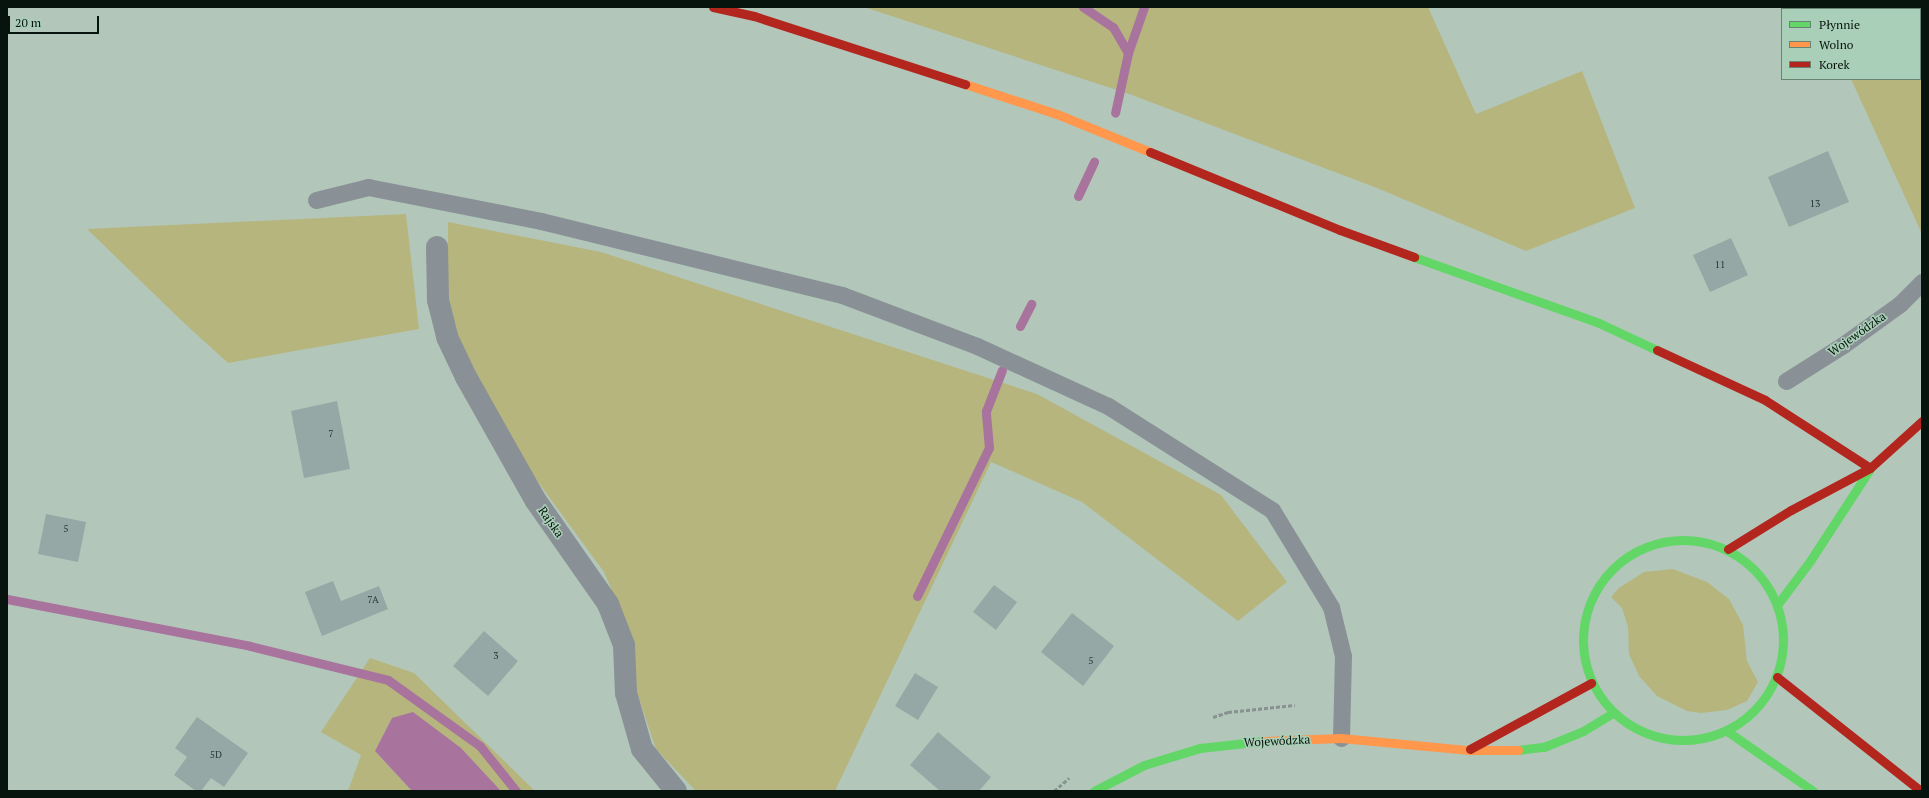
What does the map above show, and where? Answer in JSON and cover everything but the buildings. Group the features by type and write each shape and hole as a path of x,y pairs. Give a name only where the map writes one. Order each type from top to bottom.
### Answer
{"street":[{"path":"713,7 754,16 1057,114 1340,230 1599,323 1765,400 1870,468"},
{"name":"Rajska","path":"437,247 438,300 447,337 466,377 536,501 608,604 624,645 626,694 642,749 676,791"},
{"path":"1728,549 1791,510 1870,468 1922,421"},
{"path":"1777,605 1810,561 1870,468"},
{"path":"1696,540 1728,549 1755,569 1777,605 1784,636 1783,657 1777,677 1757,708 1727,731 1698,740 1667,739 1638,730 1613,713 1591,683 1583,656 1582,629 1589,602 1599,583 1614,566 1631,553 1663,541 1696,540"},
{"path":"1777,677 1921,791"},
{"path":"1468,750 1591,683"},
{"name":"Wojewódzka","path":"1094,791 1144,765 1200,748 1255,741 1341,738 1468,750 1510,751 1544,747 1583,731 1613,713"},
{"path":"1727,731 1813,791"}],"lane":[{"path":"316,200 368,188 541,221 842,295 977,346 1108,406 1272,510 1331,607 1342,656 1341,738"},
{"name":"Wojewódzka","path":"1786,381 1850,341 1900,304 1922,282"}],"shaded area":[{"path":"864,7 1428,7 1476,114 1582,71 1635,208 1526,251 1377,188 1132,95"},
{"path":"1921,51 1922,53 1922,234 1851,80 1921,80"},
{"path":"406,214 419,329 228,363 184,323 87,229"},
{"path":"448,222 601,252 1037,394 1221,495 1287,582 1238,621 1082,502 991,462 835,791 696,791 656,749 635,687 628,628 604,572 519,456 458,338 448,298"},
{"path":"1673,569 1707,582 1729,599 1743,625 1747,661 1758,682 1747,701 1727,710 1701,713 1687,711 1657,696 1639,676 1629,654 1628,627 1622,608 1611,597 1619,588 1644,572"},
{"path":"370,658 414,673 535,791 501,791 461,748 392,718 375,751 412,791 348,791 361,755 321,732"},
{"path":"413,712 461,748 501,791 412,791 375,751 392,718"}],"waterway":[{"path":"1083,7 1113,27 1128,53 1115,113"},
{"path":"1128,53 1144,7"},
{"path":"1078,196 1094,162"},
{"path":"1020,326 1031,304"},
{"path":"917,596 989,448 986,411 1002,370"},
{"path":"7,599 250,646 388,680 480,746 516,791"}],"traffic: fast":[{"path":"1414,257 1599,323 1657,350"},
{"path":"1777,605 1810,561 1870,469"},
{"path":"1693,540 1703,541 1730,551 1747,562 1761,576 1776,602 1782,620 1783,640 1782,660 1772,687 1761,704 1747,718 1730,729 1703,739 1673,740 1663,739 1636,729 1619,718 1605,704 1594,687 1584,660 1583,630 1584,620 1594,593 1605,576 1619,562 1636,551 1663,541 1693,540"},
{"path":"1518,750 1544,747 1583,731 1613,713"},
{"path":"1727,731 1813,791"},
{"path":"1094,791 1144,765 1200,748 1264,741"}],"traffic: slow":[{"path":"965,84 1057,114 1150,152"},
{"path":"1264,741 1341,738 1469,750 1518,750"}],"traffic: jam":[{"path":"713,7 754,16 965,84"},
{"path":"1150,152 1340,230 1414,257"},
{"path":"1657,350 1765,400 1870,468"},
{"path":"1728,549 1791,510 1870,468 1922,421"},
{"path":"1777,677 1921,791"},
{"path":"1470,749 1591,683"}]}
